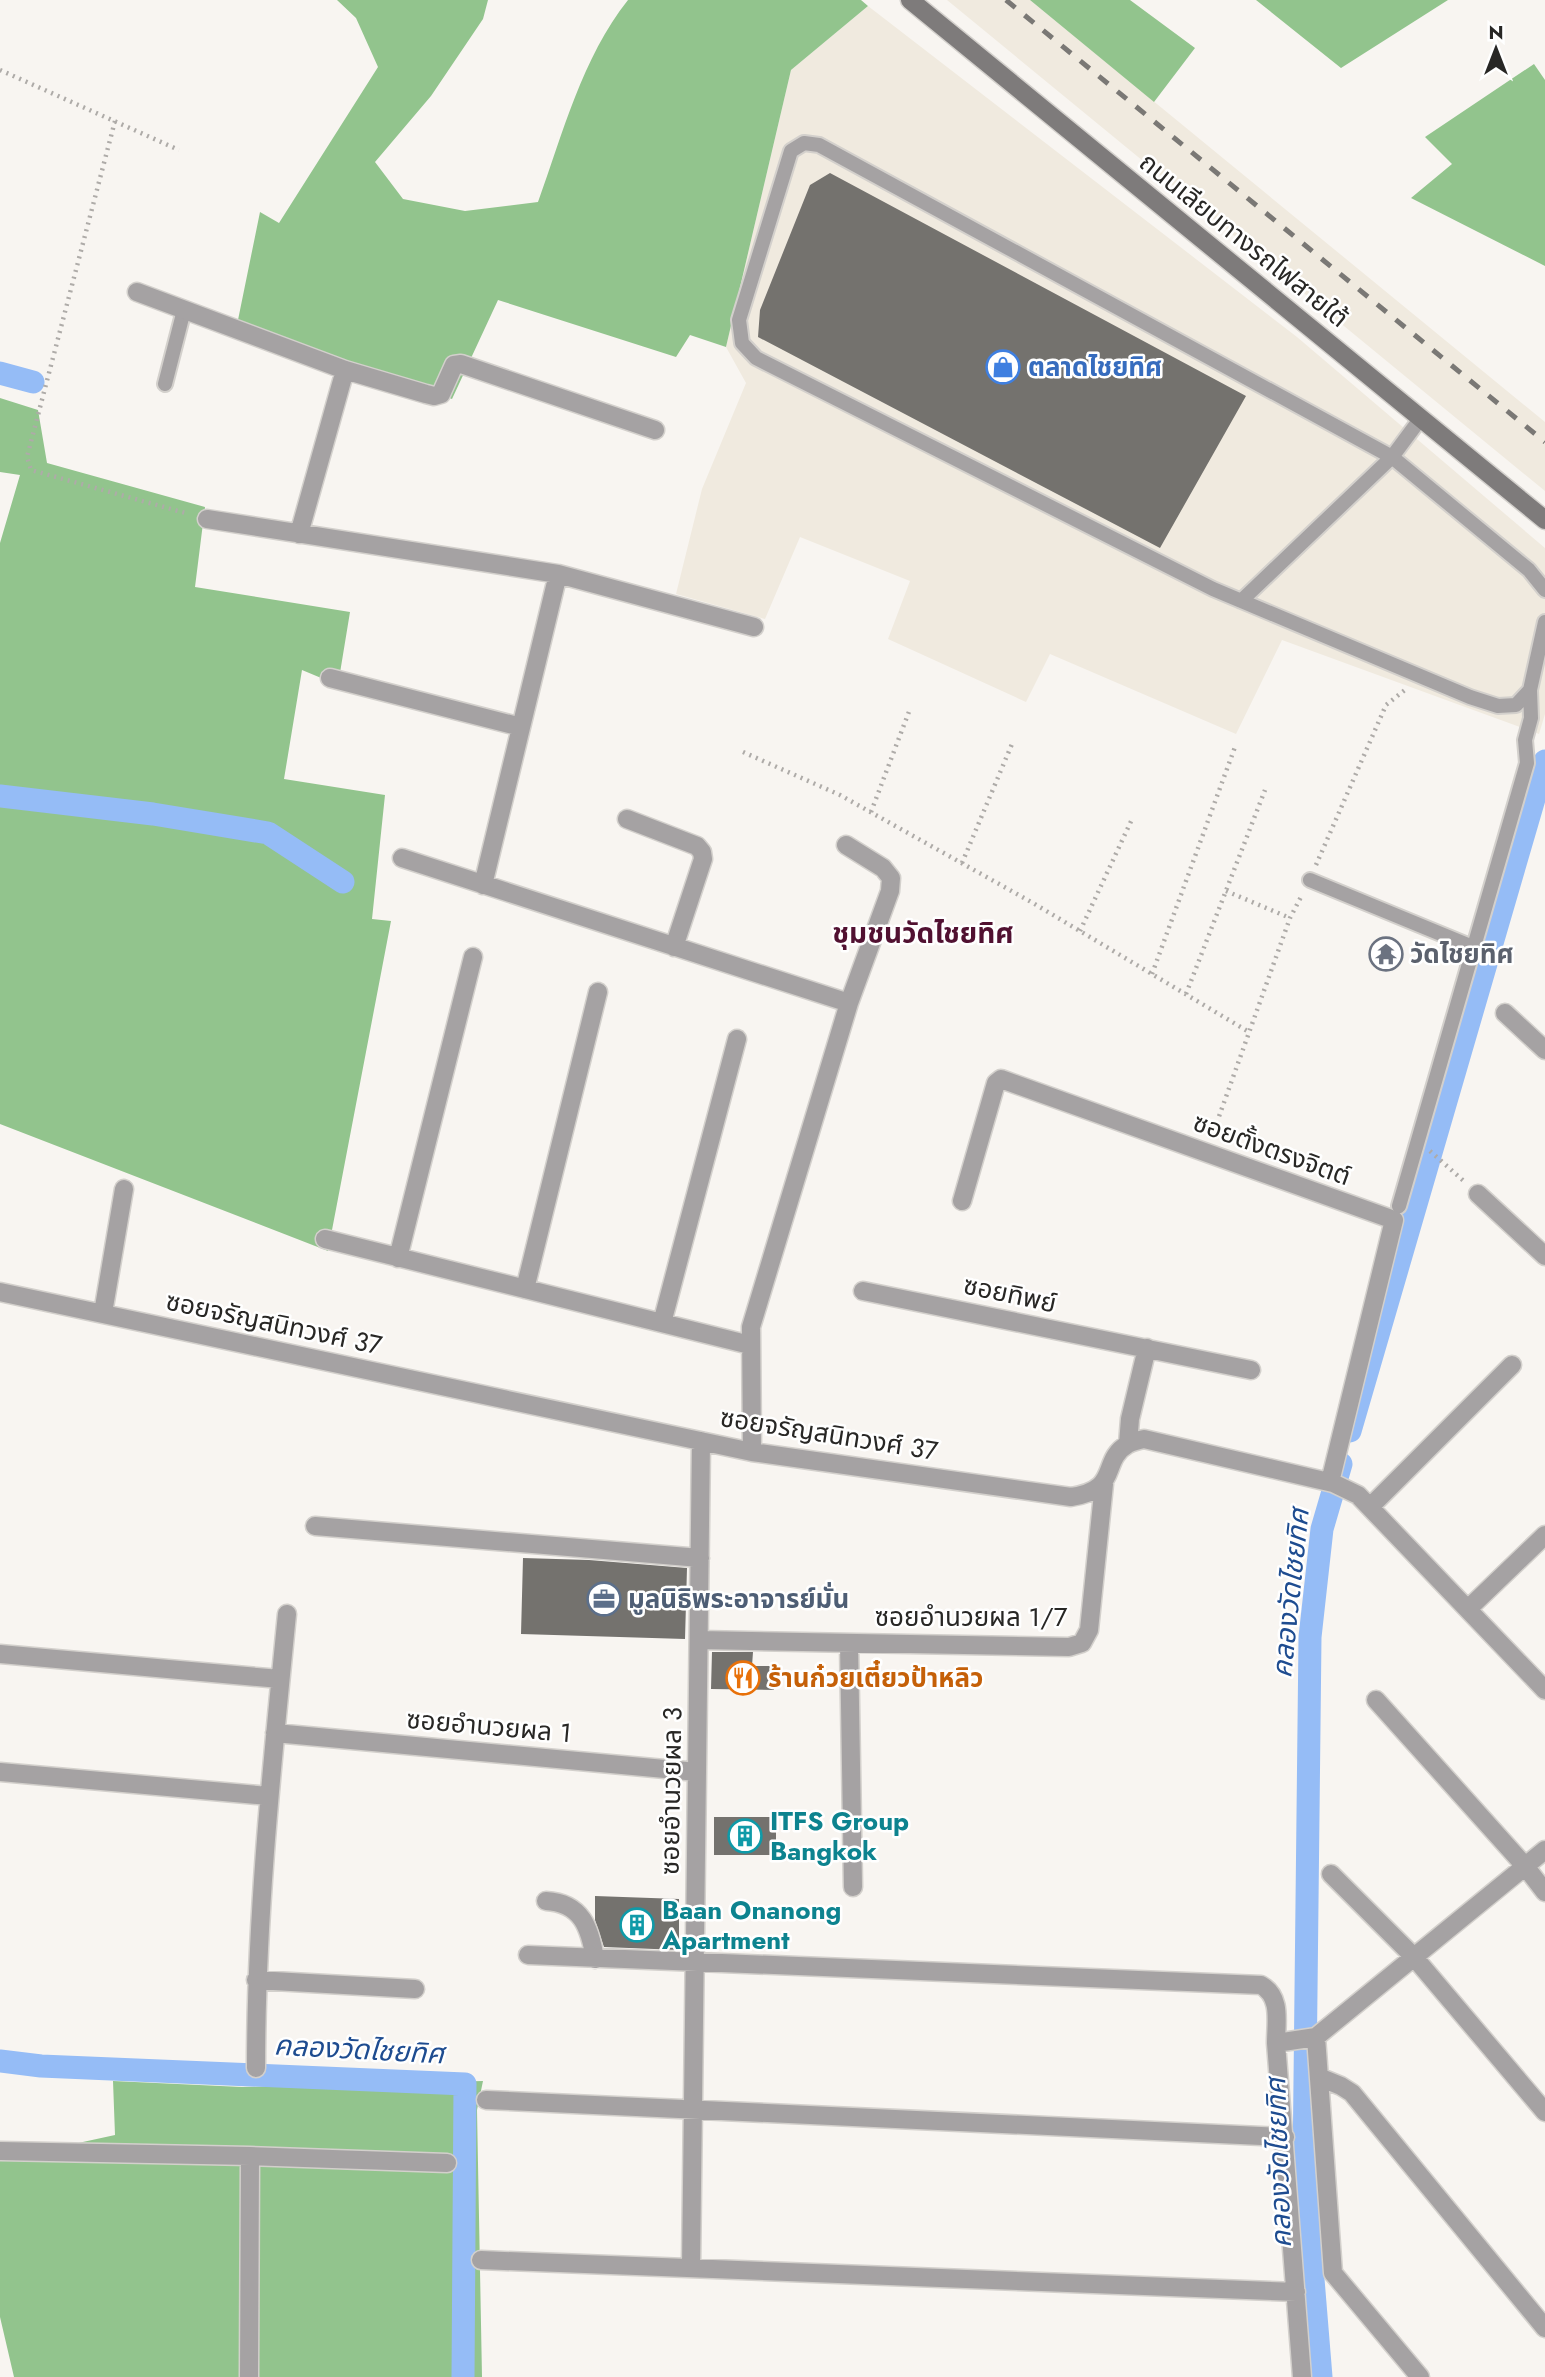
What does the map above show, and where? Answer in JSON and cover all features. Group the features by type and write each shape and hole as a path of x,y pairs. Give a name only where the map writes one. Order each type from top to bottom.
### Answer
{"main road":[{"name":"ถนนเลียบทางรถไฟสายใต้","path":"910,0 1545,520"}],"street":[{"path":"137,292 345,370 435,396 445,388 454,365 461,364 655,430"},
{"path":"299,534 345,370"},
{"path":"207,519 558,574 754,628"},
{"path":"483,885 558,574"},
{"path":"330,678 521,727"},
{"path":"627,819 697,846 702,852 703,859 674,947"},
{"path":"752,1451 751,1327 849,1003 890,891 891,878 883,868 846,845"},
{"path":"402,858 849,1003"},
{"path":"398,1258 473,957"},
{"path":"525,1289 598,992"},
{"path":"1505,1013 1545,1050"},
{"path":"662,1323 737,1039"},
{"name":"ซอยตั้งตรงจิตต์","path":"961,1201 996,1083 1001,1079 1394,1220 1331,1482"},
{"path":"103,1313 124,1189"},
{"path":"1478,1194 1545,1256"},
{"path":"325,1240 750,1345"},
{"name":"ซอยทิพย์","path":"863,1291 1251,1370"},
{"name":"ซอยจรัญสนิทวงศ์ 37","path":"0,1292 752,1451 1071,1497 1088,1494 1104,1484"},
{"path":"1128,1444 1130,1419 1147,1348"},
{"path":"1364,1501 1512,1365"},
{"path":"1104,1484 1117,1453 1128,1444 1144,1439 1331,1482 1364,1501 1545,1690"},
{"name":"ซอยอำนวยผล 3","path":"691,2268 701,1441"},
{"name":"ซอยอำนวยผล 1/7","path":"699,1640 1069,1647 1082,1643 1089,1630 1104,1484"},
{"path":"315,1527 700,1558"},
{"path":"1468,1609 1545,1535"},
{"path":"256,2067 256,1980 286,1614"},
{"path":"849,1643 853,1887"},
{"path":"0,1654 281,1679"},
{"path":"1376,1700 1525,1866 1545,1892"},
{"name":"ซอยอำนวยผล 1","path":"275,1733 697,1772"},
{"path":"0,1772 269,1796"},
{"path":"1276,2043 1315,2037 1545,1850"},
{"path":"1331,1874 1414,1957 1545,2112"},
{"path":"546,1901 568,1905 578,1913 592,1937 595,1959"},
{"path":"528,1955 1261,1985 1269,1990 1276,2003 1276,2043 1302,2377"},
{"path":"256,1980 415,1989"},
{"path":"1315,2037 1333,2273 1420,2377"},
{"path":"1319,2077 1352,2094 1545,2328"},
{"path":"486,2100 1284,2137"},
{"path":"0,2151 447,2163"},
{"path":"249,2377 250,2156"},
{"path":"481,2260 1296,2292"}],"lane":[{"path":"1530,690 1516,705 1498,706 1470,697 1241,601 756,358 742,343 739,320 791,151 804,143 819,145 1392,457 1529,570 1545,590"},
{"path":"165,384 184,310"},
{"path":"1241,601 1392,457 1421,418"},
{"path":"1399,1206 1527,764 1525,740 1531,718 1530,690 1545,622"},
{"path":"1310,880 1475,948"}],"path":[{"path":"0,70 179,150"},
{"path":"115,121 27,457 31,470 207,519"},
{"path":"1216,1144 1212,1137 1290,918 1310,880 1386,705 1406,689 1418,694"},
{"path":"872,813 910,709"},
{"path":"961,863 1012,744"},
{"path":"1152,974 1235,747"},
{"path":"743,752 840,794 1080,931 1249,1032"},
{"path":"1186,994 1265,790"},
{"path":"1080,931 1133,817"},
{"path":"1226,891 1290,918"},
{"path":"1423,1146 1448,1166"}],"shaded area":[{"path":"947,0 1030,0 1545,422 1545,491"},
{"path":"868,6 1297,337 1545,548 1545,714 1539,734 1282,640 1236,734 1050,654 1026,702 888,639 910,581 800,537 765,619 676,594 702,489 746,383 726,347 791,70"}],"green space":[{"path":"337,0 488,0 483,19 431,96 375,162 403,199 465,211 538,202 586,71 598,46 628,0 861,0 868,6 791,70 726,347 690,335 676,357 498,300 452,399 238,320 260,212 279,223 378,67 356,18"},
{"path":"1030,0 1130,0 1195,48 1154,102"},
{"path":"1256,0 1448,0 1341,68"},
{"path":"1534,64 1545,80 1545,266 1411,198 1452,164 1425,137"},
{"path":"0,398 38,410 47,463 205,507 195,587 350,612 338,685 302,670 284,779 385,795 372,919 391,921 328,1251 0,1124 0,543 20,475 0,472"},
{"path":"113,2081 242,2087 483,2081 477,2110 482,2377 14,2377 0,2317 0,2160 115,2135"}],"building":[{"name":"ตลาดไชยทิศ","path":"830,173 1246,396 1160,548 758,337 760,310 810,185"},
{"name":"มูลนิธิพระอาจารย์มั่น","path":"523,1558 687,1568 685,1639 521,1634"},
{"name":"ร้านก๋วยเตี๋ยวป้าหลิว","path":"712,1652 753,1652 752,1666 774,1666 774,1690 711,1689"},
{"name":"ITFS Group Bangkok","path":"714,1817 776,1817 776,1855 714,1855"},
{"name":"Baan Onanong Apartment","path":"595,1896 679,1899 679,1950 604,1947 595,1920"}],"waterway":[{"path":"0,373 33,382"},
{"name":"คลองวัดไชยทิศ","path":"1350,1431 1545,761"},
{"path":"0,796 153,814 268,833 343,882"},
{"name":"คลองวัดไชยทิศ","path":"1321,2377 1304,2169 1310,1637 1322,1529 1341,1464"},
{"name":"คลองวัดไชยทิศ","path":"0,2061 41,2066 465,2084 463,2377"}],"railway":[{"path":"1006,0 1545,442"}],"place":[{"name":"ตลาดไชยทิศ","path":"1003,367"},
{"name":"วัดไชยทิศ","path":"1386,954"},
{"name":"มูลนิธิพระอาจารย์มั่น","path":"604,1599"},
{"name":"ร้านก๋วยเตี๋ยวป้าหลิว","path":"743,1678"},
{"name":"ITFS Group Bangkok","path":"745,1836"},
{"name":"Baan Onanong Apartment","path":"637,1925"}],"district":[{"name":"ชุมชนวัดไชยทิศ","path":"923,933"}]}
